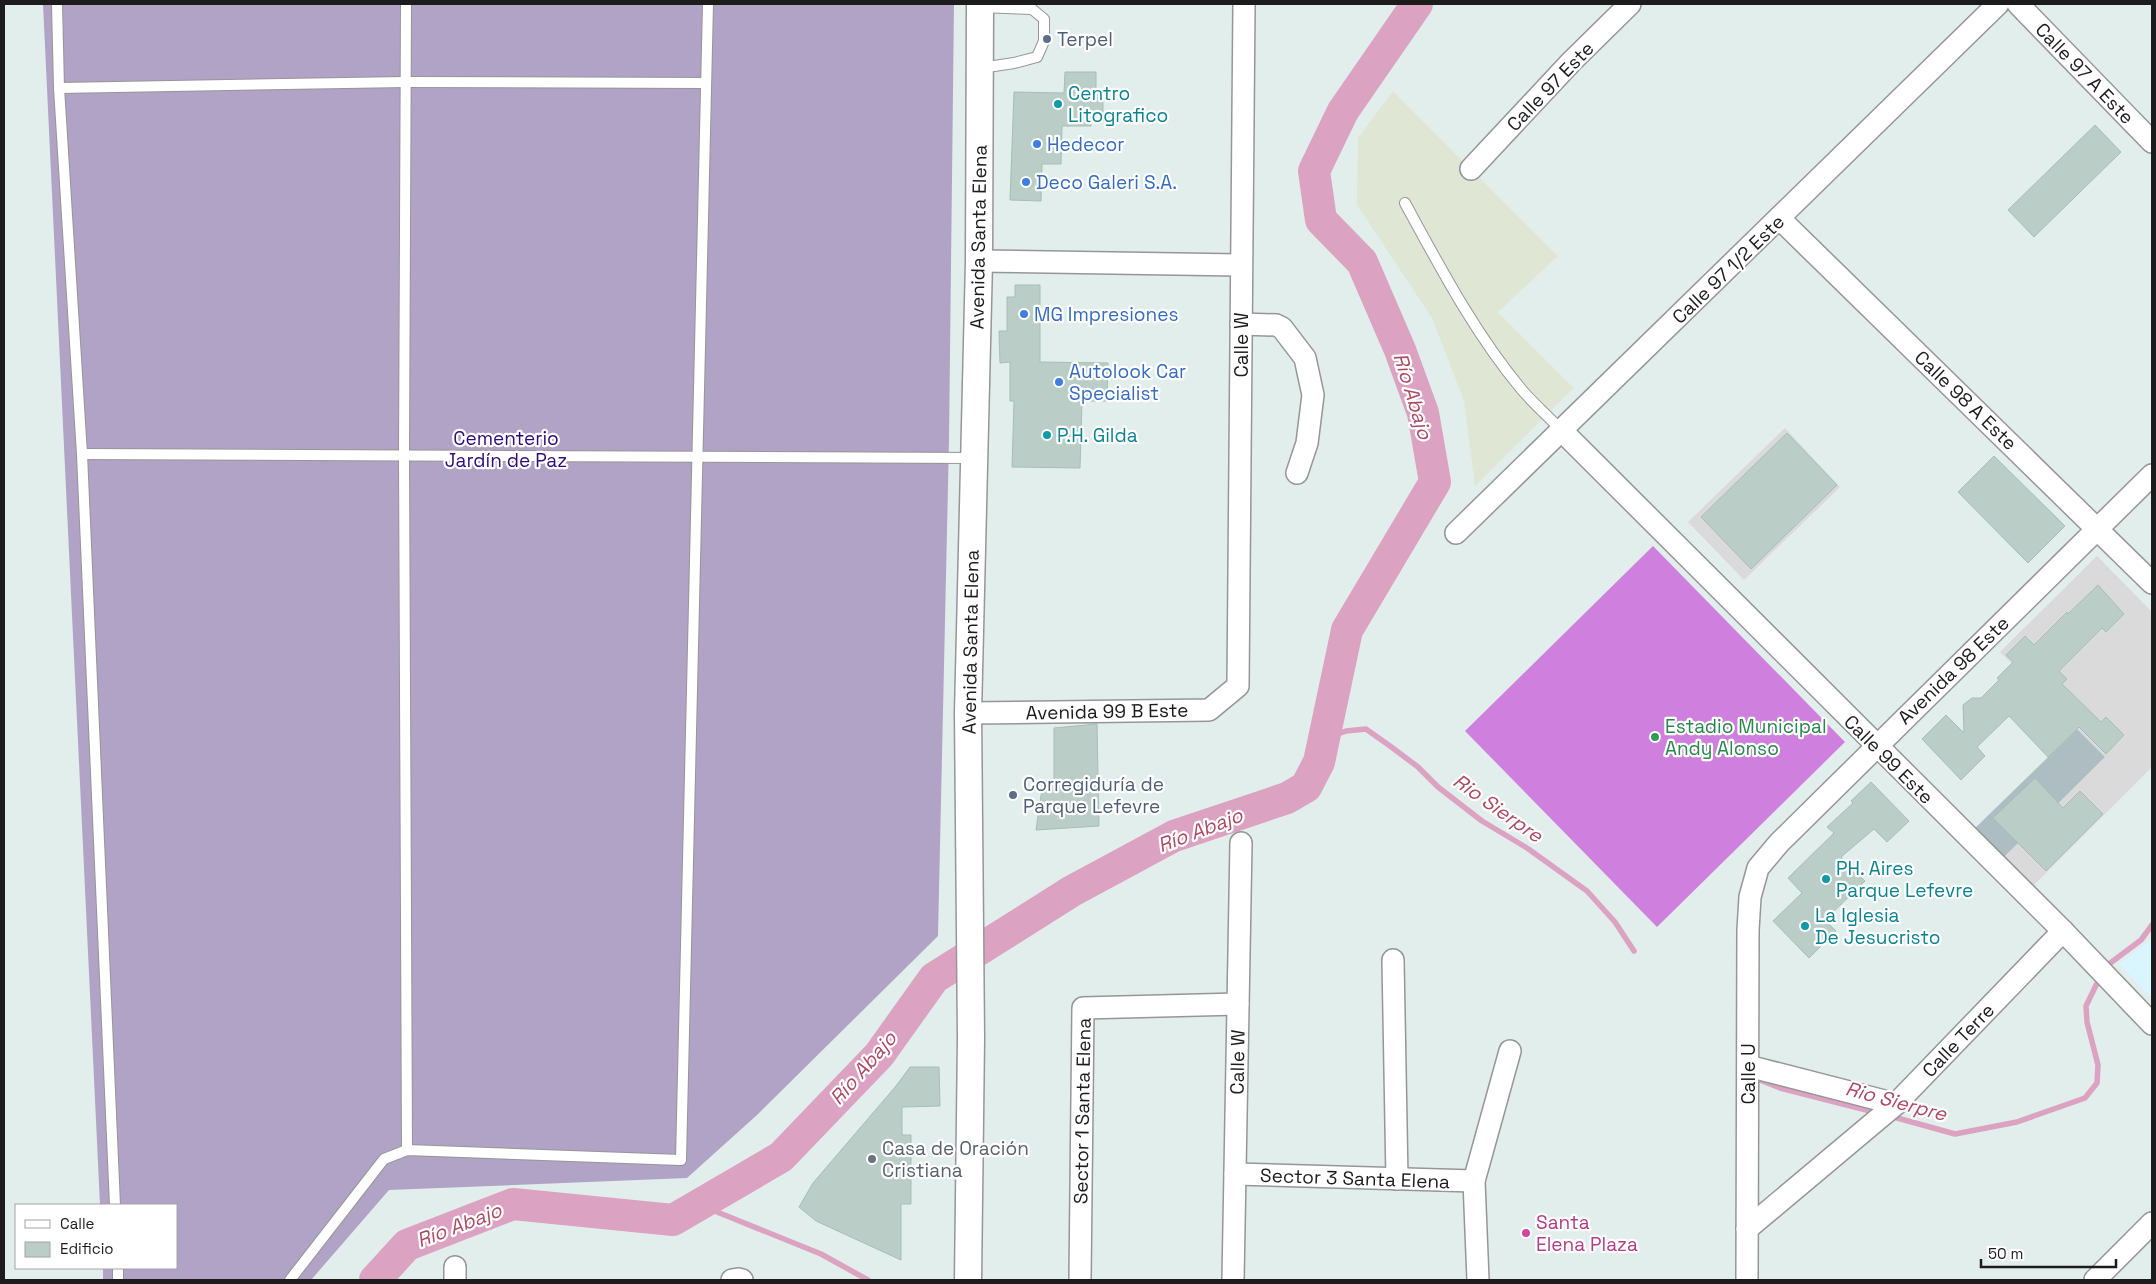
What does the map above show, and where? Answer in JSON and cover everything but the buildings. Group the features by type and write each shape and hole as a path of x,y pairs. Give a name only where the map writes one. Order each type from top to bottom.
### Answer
{"street":[{"name":"Calle W","path":"1238,686 1240,265 1244,4"},
{"name":"Calle 97 Este","path":"1471,169 1571,62 1630,4"},
{"name":"Calle 97 1/2 Este","path":"1456,533 1998,4"},
{"name":"Calle 97 A Este","path":"2018,4 2152,142"},
{"name":"Avenida Santa Elena","path":"968,1280 971,1038 968,713 979,261 980,6"},
{"name":"Calle 98 A Este","path":"1779,218 2152,584"},
{"path":"979,261 1240,265"},
{"path":"1241,324 1276,325 1282,328 1305,358 1313,394 1307,443 1297,473"},
{"name":"Calle 99 Este","path":"1562,431 2063,932 2152,1024"},
{"name":"Avenida 98 Este","path":"1758,868 1778,843 2152,475"},
{"name":"Avenida 99 B Este","path":"968,713 1209,710 1238,686"},
{"name":"Calle W","path":"1233,1280 1241,843"},
{"name":"Calle U","path":"1747,1280 1748,930 1750,897 1758,868"},
{"name":"Calle Terre","path":"1747,1229 1893,1106 2063,932"},
{"path":"1393,960 1398,1179"},
{"name":"Sector 1 Santa Elena","path":"1080,1280 1083,1008 1238,1004"},
{"path":"1478,1280 1474,1181 1510,1051"},
{"path":"1748,1066 1893,1106"},
{"name":"Sector 3 Santa Elena","path":"1235,1174 1474,1181"},
{"path":"2094,1280 2152,1223"},
{"path":"732,1280 742,1280"}],"lane":[{"path":"57,4 59,88 82,454 115,1204"},
{"path":"406,4 404,455 407,1150"},
{"path":"290,1280 384,1159 407,1150 681,1160 708,4"},
{"path":"980,6 1032,9 1044,19 1044,41 1037,57 1014,63 980,68"},
{"path":"59,88 405,82 706,84"},
{"path":"1405,203 1435,259 1475,325 1522,390 1562,431"},
{"path":"82,454 974,458"}],"shaded area":[{"path":"1393,91 1558,256 1498,312 1574,388 1475,486 1464,401 1432,318 1357,205 1358,138"},
{"path":"1785,428 1840,487 1744,580 1688,522"},
{"name":"Estadio Municipal Andy Alonso","path":"1653,546 1845,742 1657,927 1465,731"},
{"path":"2097,556 2152,612 2152,767 2028,891 1999,862 2105,757 2000,652"},
{"path":"2077,729 2105,757 1999,862 1970,833"},
{"path":"2152,939 2152,998 2119,964"}],"green space":[{"name":"Cementerio Jardín de Paz","path":"43,4 954,4 949,441 938,936 757,1115 687,1178 389,1190 311,1280 103,1280 103,1269 178,1269 178,1204 100,1204"}],"waterway":[{"name":"Río Abajo","path":"375,1280 407,1245 513,1204 673,1220 781,1157 879,1055 934,978 1072,891 1174,836 1287,798 1306,787 1319,762 1347,630 1435,482 1423,413 1400,350 1362,262 1321,220 1314,171 1343,111 1417,4"},
{"name":"Rio Sierpre","path":"1324,739 1346,731 1366,729 1418,767 1438,787 1482,821 1527,848 1587,891 1615,922 1634,951"},
{"name":"Rio Sierpre","path":"2105,970 2109,964 2141,940 2152,925"},
{"name":"Rio Sierpre","path":"1890,1116 1955,1134 2017,1122 2085,1098 2097,1083 2098,1065 2087,1022 2086,1006 2100,977"},
{"name":"Rio Sierpre","path":"1760,1080 1780,1088 1878,1113"},
{"path":"700,1205 821,1254 868,1280"}],"place":[{"name":"Terpel","path":"1047,39"},
{"name":"Centro Litografico","path":"1058,104"},
{"name":"Hedecor","path":"1037,144"},
{"name":"Deco Galeri S.A.","path":"1026,182"},
{"name":"MG Impresiones","path":"1024,314"},
{"name":"Autolook Car Specialist","path":"1059,382"},
{"name":"P.H. Gilda","path":"1047,435"},
{"name":"Estadio Municipal Andy Alonso","path":"1655,737"},
{"name":"Corregiduría de Parque Lefevre","path":"1013,795"},
{"name":"PH. Aires Parque Lefevre","path":"1826,879"},
{"name":"La Iglesia De Jesucristo","path":"1805,926"},
{"name":"Casa de Oración Cristiana","path":"872,1159"},
{"name":"Santa Elena Plaza","path":"1526,1233"}]}
